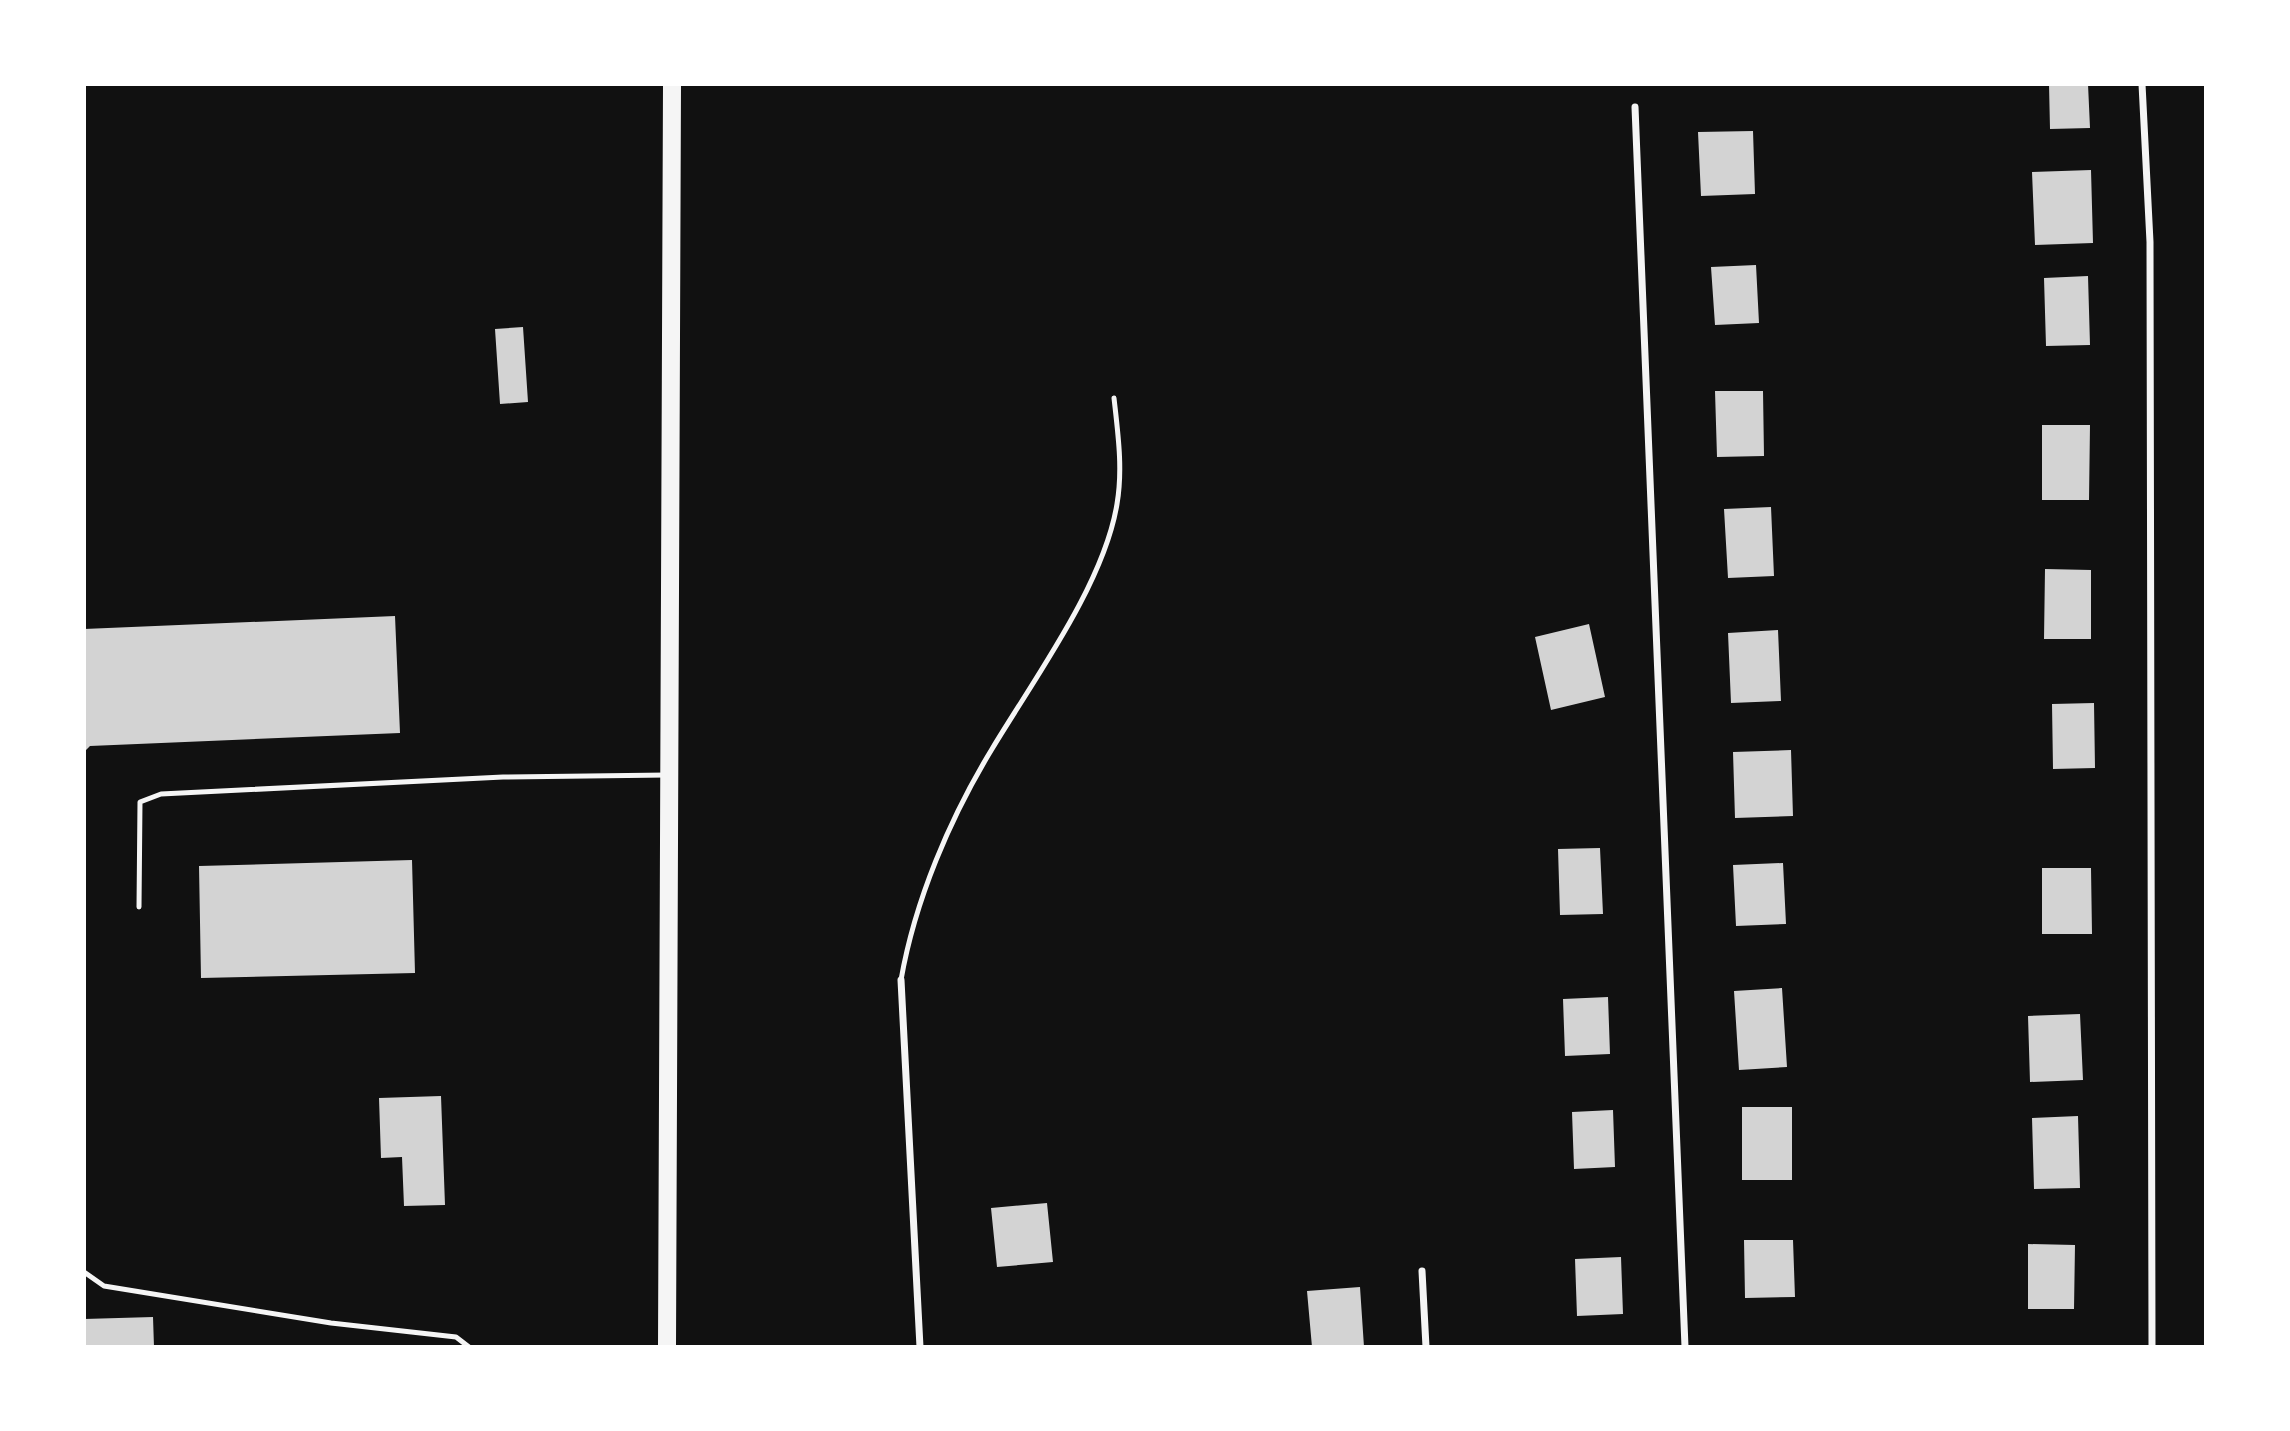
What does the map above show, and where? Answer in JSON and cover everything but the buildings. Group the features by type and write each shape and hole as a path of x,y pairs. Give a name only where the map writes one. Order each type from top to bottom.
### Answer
{"main road":[{"path":"667,1347 672,84"}],"street":[{"path":"2142,84 2150,256 2152,1347"},
{"path":"1635,107 1685,1347"},
{"path":"901,980 920,1347"},
{"path":"1422,1271 1426,1347"}],"lane":[{"path":"901,980 927,885 954,821 991,751 1038,678 1109,538 1117,503 1121,461 1114,398"},
{"path":"139,907 140,802 161,794 503,778 668,775"},
{"path":"84,1272 104,1286 331,1323 456,1337 469,1347"}]}
